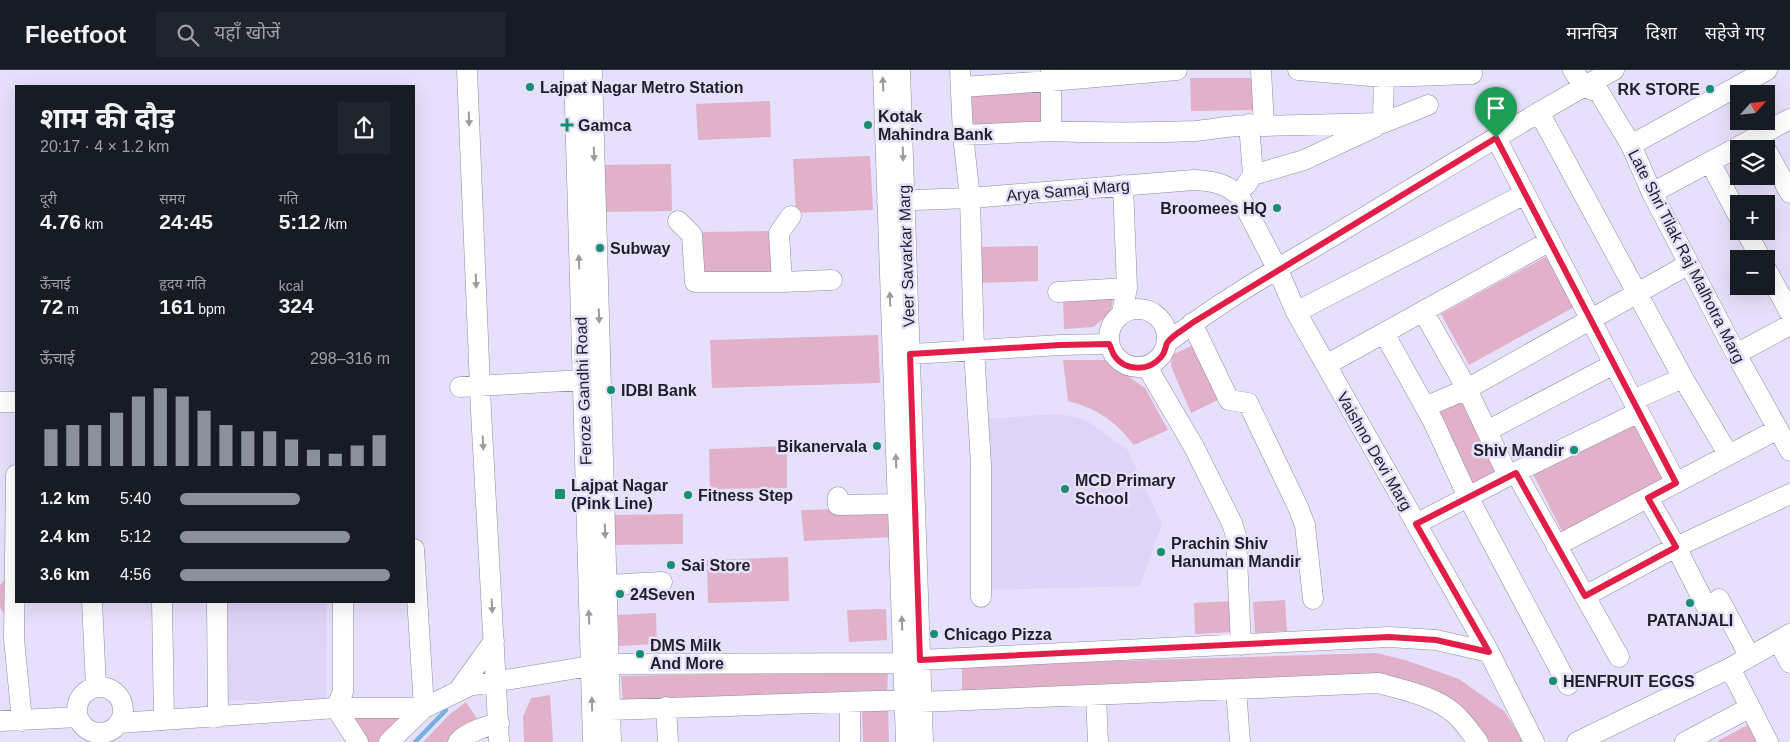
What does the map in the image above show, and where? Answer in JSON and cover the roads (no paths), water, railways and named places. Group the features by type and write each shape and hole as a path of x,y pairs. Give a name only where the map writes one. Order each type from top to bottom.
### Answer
{"street":[{"path":"458,742 464,736 479,729 499,732 480,385 467,70"},
{"name":"Feroze Gandhi Road","path":"574,70 582,380 593,434 607,585 593,742"},
{"name":"Feroze Gandhi Road","path":"592,70 593,434 600,665 610,710 611,742"},
{"name":"Veer Savarkar Marg","path":"883,70 896,201"},
{"name":"Veer Savarkar Marg","path":"900,70 896,201 912,662 912,701 906,742"},
{"path":"981,598 981,465 974,350 970,198 963,135 961,78 1177,70"},
{"path":"1253,175 1261,70"},
{"path":"1298,70 1384,74 1472,74"},
{"name":"Late Shri Tilak Raj Malhotra Marg","path":"1573,70 1593,82 1631,145 1652,193 1736,354 1790,452"},
{"path":"1123,185 1127,288 1122,313 1110,327 1109,344 1120,362 1136,368 1147,367 1161,357 1168,342 1192,323 1539,112 1614,70"},
{"path":"1631,145 1767,70"},
{"path":"1383,123 1384,74"},
{"path":"1051,76 1051,131"},
{"path":"1235,192 1253,175 1304,160 1383,123 1428,105"},
{"path":"1539,112 1683,378 1728,454"},
{"path":"1769,140 1790,119"},
{"path":"963,135 1051,131 1116,133 1196,131 1256,125 1383,123"},
{"path":"1304,125 1304,160"},
{"path":"1496,138 1676,483"},
{"path":"1652,193 1710,162 1730,156"},
{"path":"1710,162 1730,200"},
{"path":"1775,165 1790,193"},
{"name":"Arya Samaj Marg","path":"896,201 970,198 1194,180 1214,181 1235,192"},
{"name":"Vaishno Devi Marg","path":"1235,192 1278,270 1296,312 1489,652 1534,742"},
{"path":"1296,312 1525,194"},
{"path":"782,282 779,232 791,216"},
{"path":"678,221 692,235 695,282 832,280"},
{"path":"1326,365 1550,240"},
{"path":"1425,407 1467,389 1689,264"},
{"path":"1775,286 1790,313"},
{"path":"1058,292 1127,288"},
{"path":"1122,313 1134,309 1144,309 1154,313 1163,322 1168,342"},
{"path":"1423,311 1467,389 1487,431 1585,596 1618,657"},
{"path":"1192,323 1228,400 1248,403 1298,507 1305,525 1313,600"},
{"path":"1736,354 1790,325"},
{"path":"1384,333 1425,407 1468,497 1568,685"},
{"path":"901,355 1060,345 1109,344"},
{"name":"Veer Savarkar Marg","path":"901,355 898,504 912,662"},
{"path":"1487,431 1614,364"},
{"path":"1147,367 1194,447 1232,523 1236,536 1241,645"},
{"path":"1416,524 1512,475 1683,378"},
{"path":"460,387 582,380"},
{"path":"0,402 15,402"},
{"path":"1556,546 1778,429"},
{"path":"1585,596 1676,547 1790,494"},
{"path":"838,497 838,505 898,504"},
{"path":"1648,498 1676,547 1750,657"},
{"path":"0,580 15,561"},
{"path":"15,561 14,639 22,720"},
{"path":"415,565 424,708"},
{"path":"607,585 662,582"},
{"path":"92,603 96,687"},
{"path":"162,603 164,720"},
{"path":"216,603 218,717"},
{"path":"336,708 343,692 342,603"},
{"path":"0,613 14,639"},
{"path":"388,742 424,708 470,686 495,680 600,665 912,662 1389,637 1436,640 1489,652"},
{"path":"1577,742 1730,668 1784,637 1790,663"},
{"path":"458,691 494,641"},
{"path":"1730,668 1768,742"},
{"path":"610,710 1096,695 1378,683 1432,700 1455,714 1478,742"},
{"path":"96,687 104,687 117,694 123,708 119,723 110,731 97,738 85,728 78,717 76,709 82,694 96,687"},
{"path":"1236,689 1240,742"},
{"path":"1096,695 1098,742"},
{"name":"Veer Savarkar Marg","path":"912,701 923,742"},
{"path":"850,702 850,742"},
{"path":"666,707 668,742"},
{"path":"119,723 336,708 424,708"},
{"path":"336,708 358,742"},
{"path":"1686,742 1749,708"},
{"path":"0,721 78,717"}],"waterway":[{"path":"415,742 446,710"}],"place":[{"name":"Lajpat Nagar Metro Station","path":"530,87"},
{"name":"RK STORE","path":"1710,89"},
{"name":"Gamca","path":"567,125"},
{"name":"Kotak Mahindra Bank","path":"868,125"},
{"name":"Broomees HQ","path":"1277,208"},
{"name":"Subway","path":"600,248"},
{"name":"IDBI Bank","path":"611,390"},
{"name":"Bikanervala","path":"877,446"},
{"name":"Shiv Mandir","path":"1574,450"},
{"name":"MCD Primary School","path":"1065,489"},
{"name":"Lajpat Nagar (Pink Line)","path":"560,494"},
{"name":"Fitness Step","path":"688,495"},
{"name":"Prachin Shiv Hanuman Mandir","path":"1161,552"},
{"name":"Sai Store","path":"671,565"},
{"name":"24Seven","path":"620,594"},
{"name":"PATANJALI","path":"1690,603"},
{"name":"Chicago Pizza","path":"934,634"},
{"name":"DMS Milk And More","path":"640,654"},
{"name":"HENFRUIT EGGS","path":"1553,681"}]}
